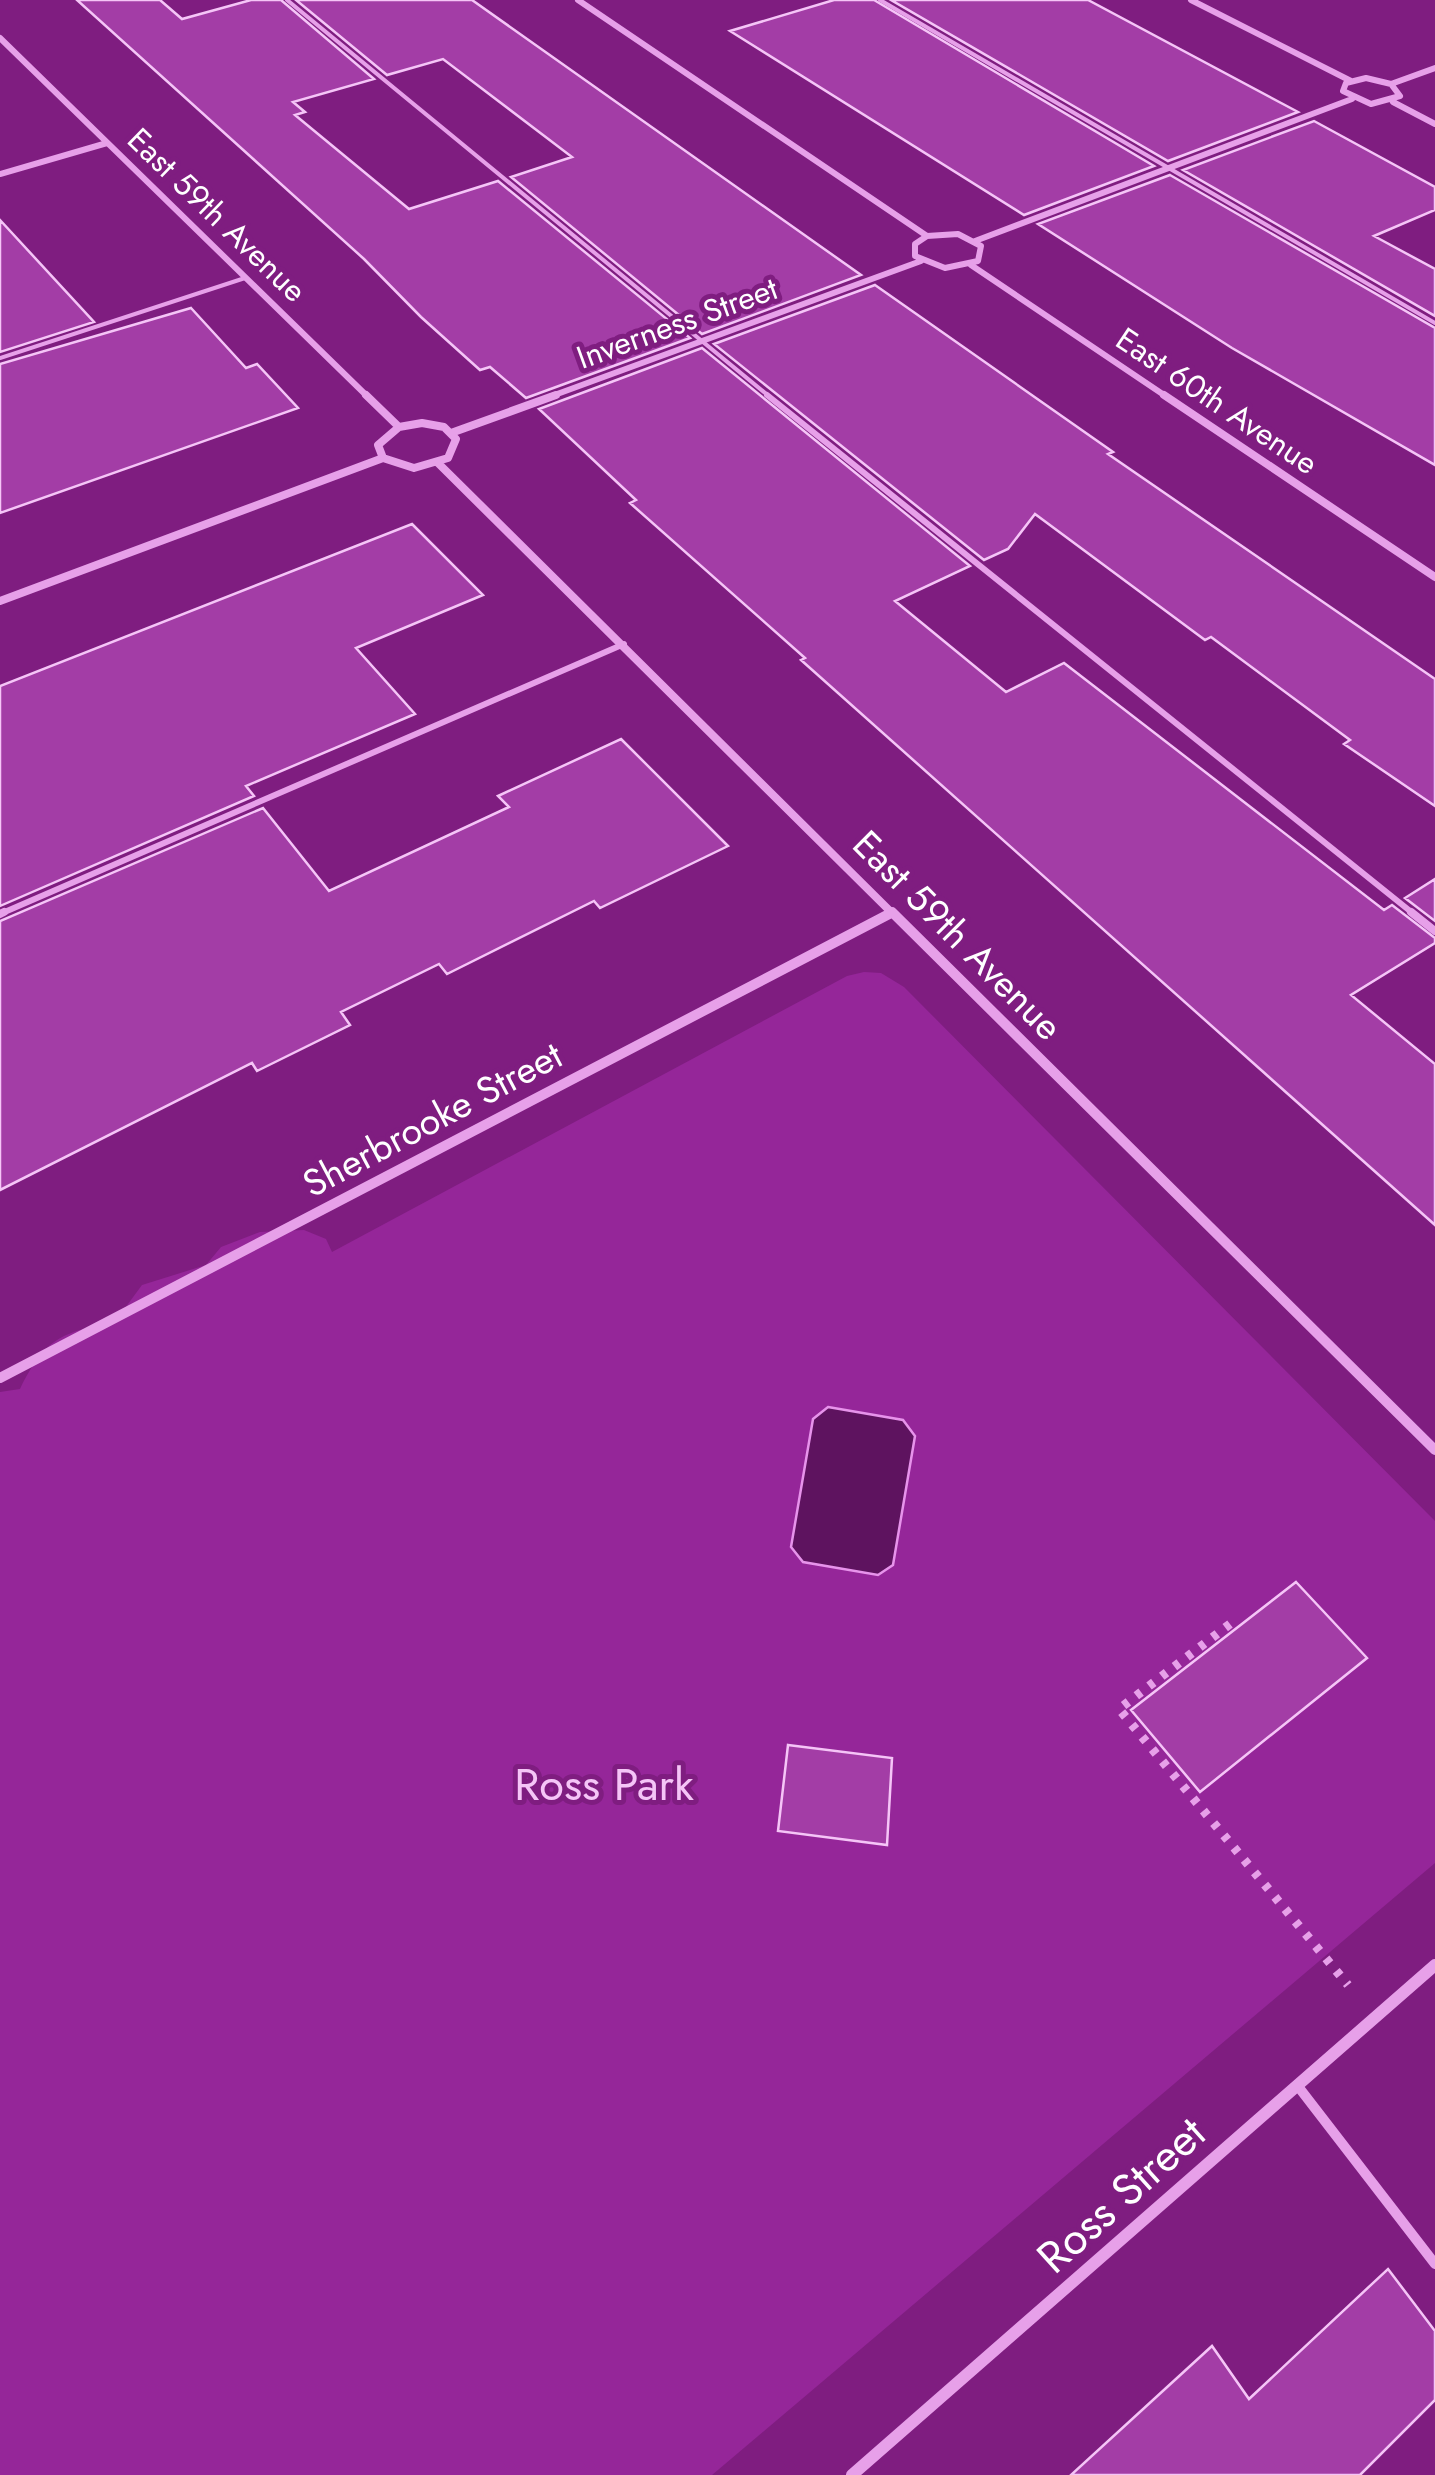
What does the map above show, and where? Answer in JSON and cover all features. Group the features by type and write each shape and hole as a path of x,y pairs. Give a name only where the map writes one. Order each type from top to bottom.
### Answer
{"street":[{"path":"578,0 926,236"},
{"path":"1191,0 1351,81 1391,84 1435,68"},
{"name":"East 59th Avenue","path":"0,38 398,427"},
{"path":"1351,81 1343,87 1352,98 1368,104 1393,102 1435,124"},
{"path":"1391,84 1400,96 1393,102"},
{"path":"976,240 983,251 971,265 950,269 921,261 913,250 926,236 947,233 976,240 1352,98"},
{"path":"0,174 107,143"},
{"name":"Inverness Street","path":"452,432 921,261"},
{"name":"East 60th Avenue","path":"971,265 1435,577"},
{"path":"0,601 383,458 414,468 438,463 454,452 456,438 434,424 398,427 382,438 379,452 383,458"},
{"name":"East 59th Avenue","path":"438,463 1435,1450"},
{"name":"Sherbrooke Street","path":"0,1378 891,913"},
{"name":"Ross Street","path":"852,2475 1435,1965"}],"lane":[{"path":"287,0 700,341 1435,931"},
{"path":"880,0 1435,323"},
{"path":"0,358 245,278"},
{"path":"0,914 624,644"},
{"path":"1297,2085 1435,2264"}],"path":[{"path":"1230,1624 1119,1710 1374,2016"}],"green space":[{"name":"Ross Park","path":"881,973 904,987 1435,1521 1435,1863 712,2475 0,2475 0,1392 20,1389 38,1359 56,1341 80,1330 114,1323 142,1285 206,1265 221,1247 260,1232 304,1230 326,1239 332,1252 847,976"}],"shaded area":[{"path":"828,1407 903,1420 915,1436 893,1565 878,1575 803,1562 791,1547 813,1419"}],"building":[{"path":"77,0 160,0 182,19 251,0 281,0 374,79 293,102 305,112 295,115 409,209 498,181 690,338 526,398 490,367 480,370 364,259"},
{"path":"296,0 472,0 861,275 702,334 511,177 572,157 443,59 387,75"},
{"path":"834,0 874,0 1154,166 1024,215 730,31"},
{"path":"891,0 1088,0 1298,112 1168,161"},
{"path":"1314,121 1435,187 1435,210 1374,236 1435,269 1435,316 1183,170"},
{"path":"1170,175 1435,328 1435,465 1232,348 1038,224"},
{"path":"0,220 94,322 0,352"},
{"path":"875,285 1113,452 1108,454 1435,679 1435,806 1344,744 1350,740 1211,637 1205,640 1035,514 1008,549 984,560 714,344"},
{"path":"191,308 246,368 257,364 298,408 0,513 0,364"},
{"path":"702,348 970,566 895,601 1006,692 1064,663 1384,910 1392,905 1435,938 1435,943 1351,995 1435,1064 1435,1225 801,660 805,658 630,503 636,500 539,409"},
{"path":"412,524 483,595 356,648 415,714 246,786 254,796 0,906 0,686"},
{"path":"621,739 728,846 600,908 594,901 447,974 439,964 341,1012 350,1025 257,1071 252,1063 0,1190 0,921 263,808 329,891 509,807 498,796"},
{"path":"1435,879 1435,921 1405,898"},
{"path":"1296,1582 1367,1658 1200,1792 1131,1710"},
{"path":"788,1745 892,1758 887,1845 778,1831"},
{"path":"1388,2269 1435,2331 1435,2400 1360,2475 1071,2475 1212,2346 1249,2399"}]}
